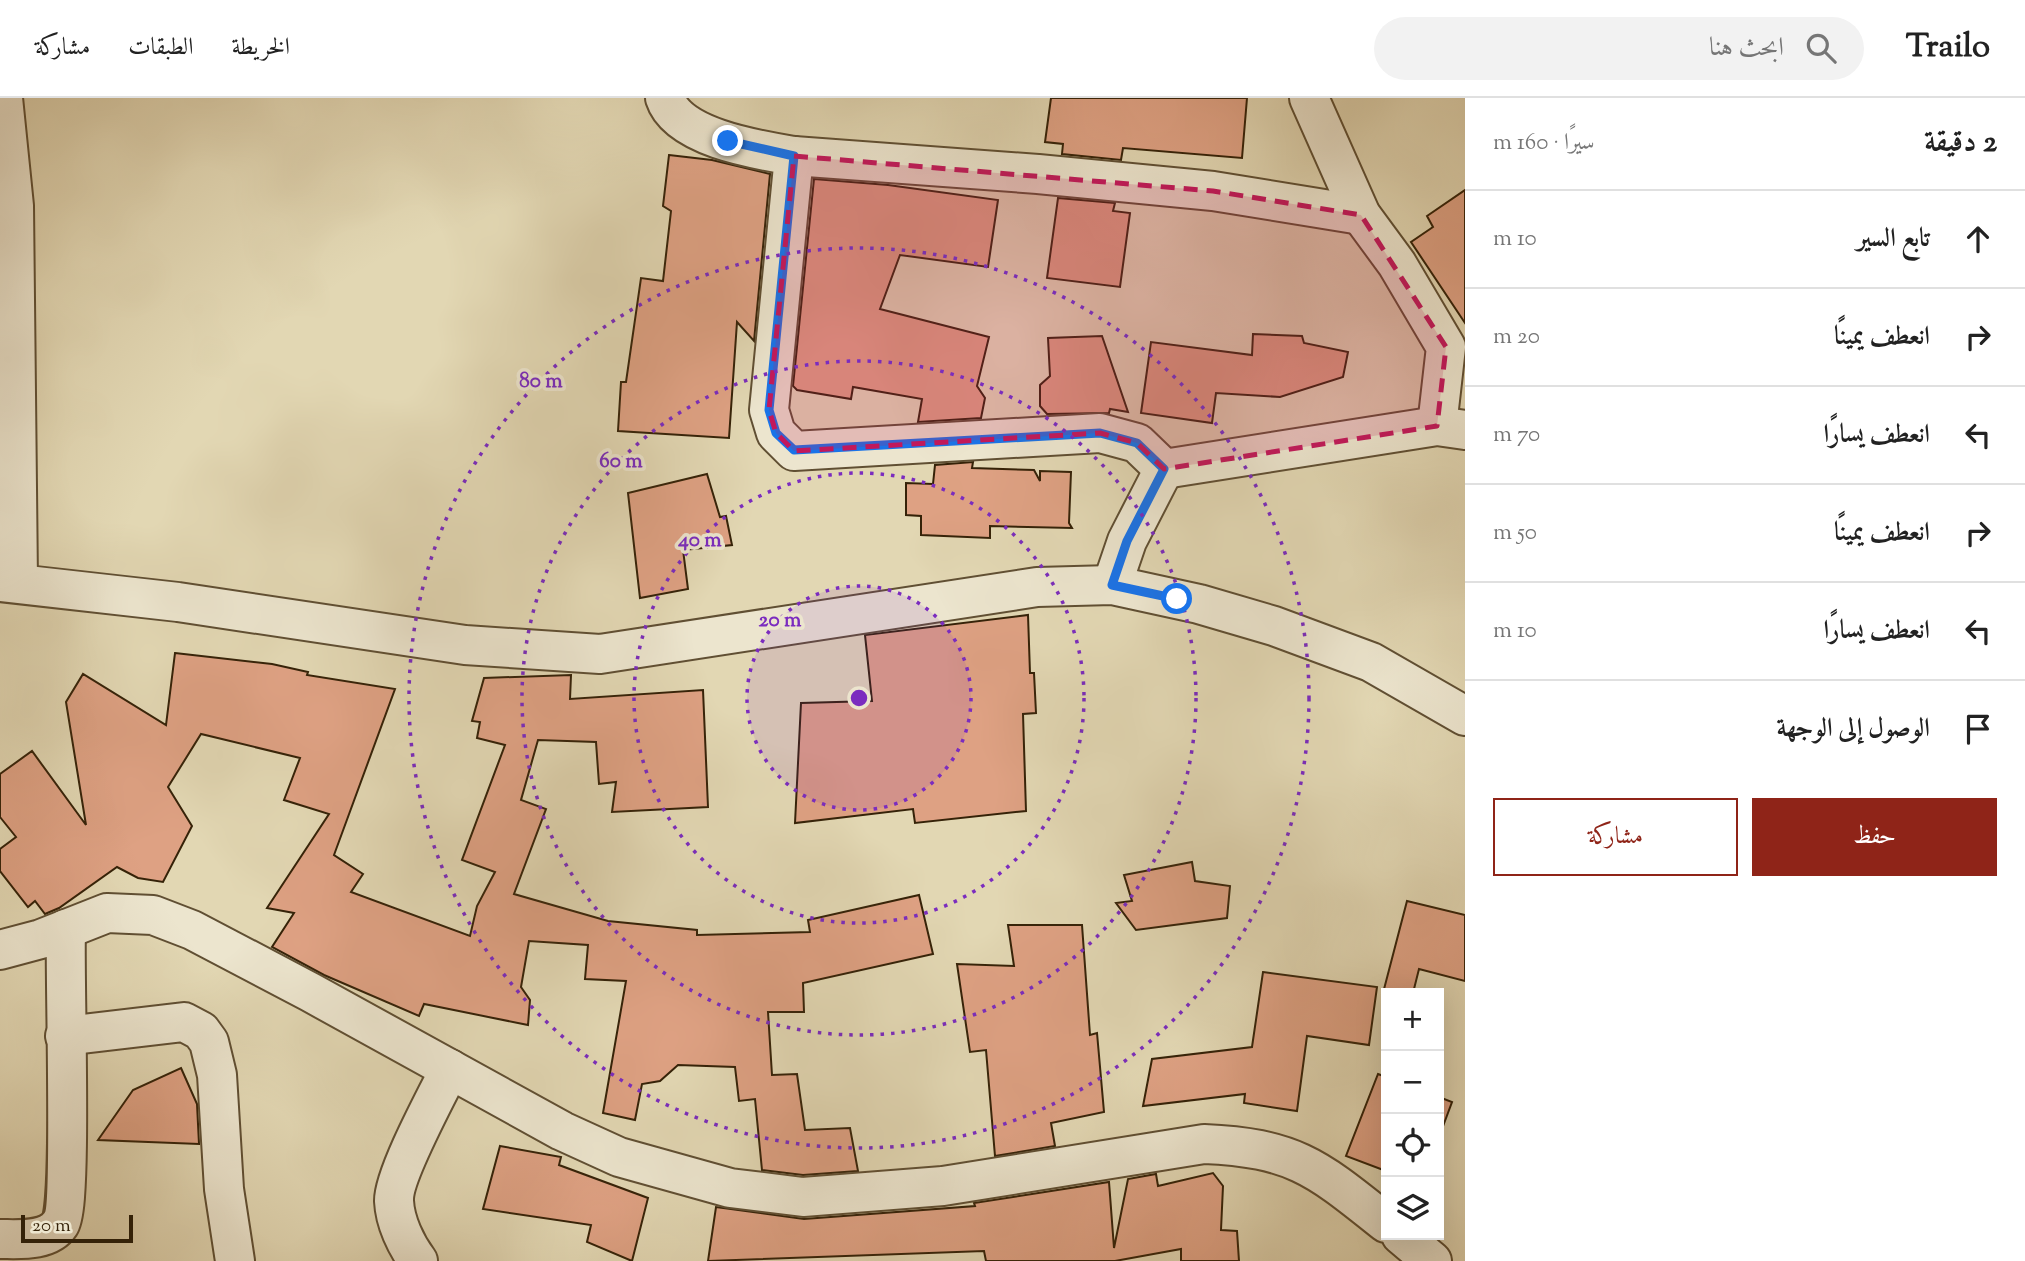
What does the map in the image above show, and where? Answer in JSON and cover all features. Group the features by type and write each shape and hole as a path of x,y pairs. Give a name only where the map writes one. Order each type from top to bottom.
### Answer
{"street":[{"path":"4,98 14,206 9,582 178,602 465,645 600,654 1037,587 1112,585 1212,607 1371,662 1465,716"},
{"path":"665,98 668,109 702,133 754,149 794,156 1038,174 1213,191 1362,215"},
{"path":"1164,469 1451,428 1446,346 1397,264 1362,215 1309,98"},
{"path":"794,156 769,410 776,433 794,450 1100,433 1137,443 1164,469"},
{"path":"1112,585 1127,541 1164,469"},
{"path":"0,950 107,913 153,915 204,936 562,1131 619,1157 730,1188 803,1197 943,1186 1204,1144 1262,1149 1310,1165 1381,1219"},
{"path":"0,1239 31,1240 55,1230 64,1217 67,1148 66,929"},
{"path":"65,1036 184,1022 201,1031 209,1042 217,1074 224,1189 235,1261"},
{"path":"418,1261 406,1245 394,1199 413,1144 450,1069"},
{"path":"1407,1240 1432,1261"}],"highlighted area":[{"path":"794,156 1213,191 1361,215 1446,347 1437,426 1164,469 1137,443 1100,433 794,451 776,433 769,410"}],"building":[{"path":"1051,98 1247,98 1242,158 1123,148 1121,160 1062,154 1063,144 1045,142"},
{"path":"669,155 712,160 770,174 754,341 737,322 729,438 618,431 621,382 626,382 641,278 663,281 671,211 663,206"},
{"path":"814,179 888,185 998,200 988,267 900,255 880,309 989,337 977,386 985,398 981,418 918,422 922,399 853,387 851,399 797,390 793,386"},
{"path":"1465,190 1465,323 1411,242 1433,227 1427,216"},
{"path":"1058,198 1115,203 1113,211 1130,213 1120,287 1047,278"},
{"path":"1253,334 1302,336 1304,343 1348,352 1343,377 1280,397 1216,393 1212,423 1141,413 1151,342 1252,355"},
{"path":"1102,336 1128,412 1110,409 1109,413 1047,414 1040,406 1040,385 1050,376 1048,338"},
{"path":"973,462 972,468 1034,470 1040,481 1040,471 1071,472 1069,523 1072,528 990,526 990,538 921,535 921,516 906,515 906,483 933,484 935,465"},
{"path":"707,474 720,517 726,516 732,545 683,550 688,589 640,598 628,493"},
{"path":"1028,615 1030,673 1034,673 1036,713 1023,714 1026,811 915,823 913,809 795,823 801,703 872,701 865,635"},
{"path":"175,653 272,664 308,672 307,675 395,689 334,855 363,874 351,892 470,936 477,906 495,872 462,860 505,745 477,738 480,722 472,721 484,678 571,675 570,699 703,690 708,807 612,812 616,782 599,784 596,742 538,740 521,800 546,809 514,894 608,921 697,930 697,935 810,932 808,920 919,895 933,954 803,983 804,1012 768,1012 772,1075 797,1074 805,1130 850,1128 858,1171 803,1175 762,1170 755,1099 739,1101 735,1067 678,1065 660,1081 642,1084 635,1120 603,1113 626,981 585,979 588,945 529,941 521,987 530,1000 528,1025 424,1004 419,1016 324,975 272,947 294,913 267,908 329,814 284,800 300,758 201,734 168,787 192,826 163,882 138,878 117,867 59,908 45,914 35,901 28,907 0,871 0,849 16,837 0,817 0,774 32,751 86,825 66,702 83,674 166,725"},
{"path":"1192,862 1195,881 1230,886 1227,918 1136,930 1116,903 1132,901 1124,875"},
{"path":"1407,901 1465,915 1465,981 1419,969 1414,988 1384,988"},
{"path":"1008,925 1082,925 1090,1035 1097,1033 1104,1112 1051,1123 1055,1146 995,1156 986,1050 970,1052 957,964 1014,966"},
{"path":"1263,972 1377,987 1369,1045 1307,1036 1297,1111 1244,1103 1245,1094 1143,1106 1152,1059 1252,1047"},
{"path":"181,1068 197,1104 199,1144 98,1140 133,1090"},
{"path":"1378,1074 1381,1075 1381,1169 1346,1156"},
{"path":"1444,1099 1452,1102 1444,1124"},
{"path":"500,1146 561,1157 559,1165 648,1198 632,1261 587,1242 591,1225 483,1209"},
{"path":"1213,1173 1223,1186 1221,1230 1237,1231 1239,1261 1181,1261 1181,1249 1115,1261 986,1261 984,1251 708,1261 716,1207 804,1219 975,1206 974,1203 1109,1182 1114,1248 1128,1179 1156,1174 1158,1186"}],"route":[{"path":"728,141 794,156 769,410 776,433 794,450 1100,433 1137,443 1164,469 1127,541 1112,585 1177,599"}]}
